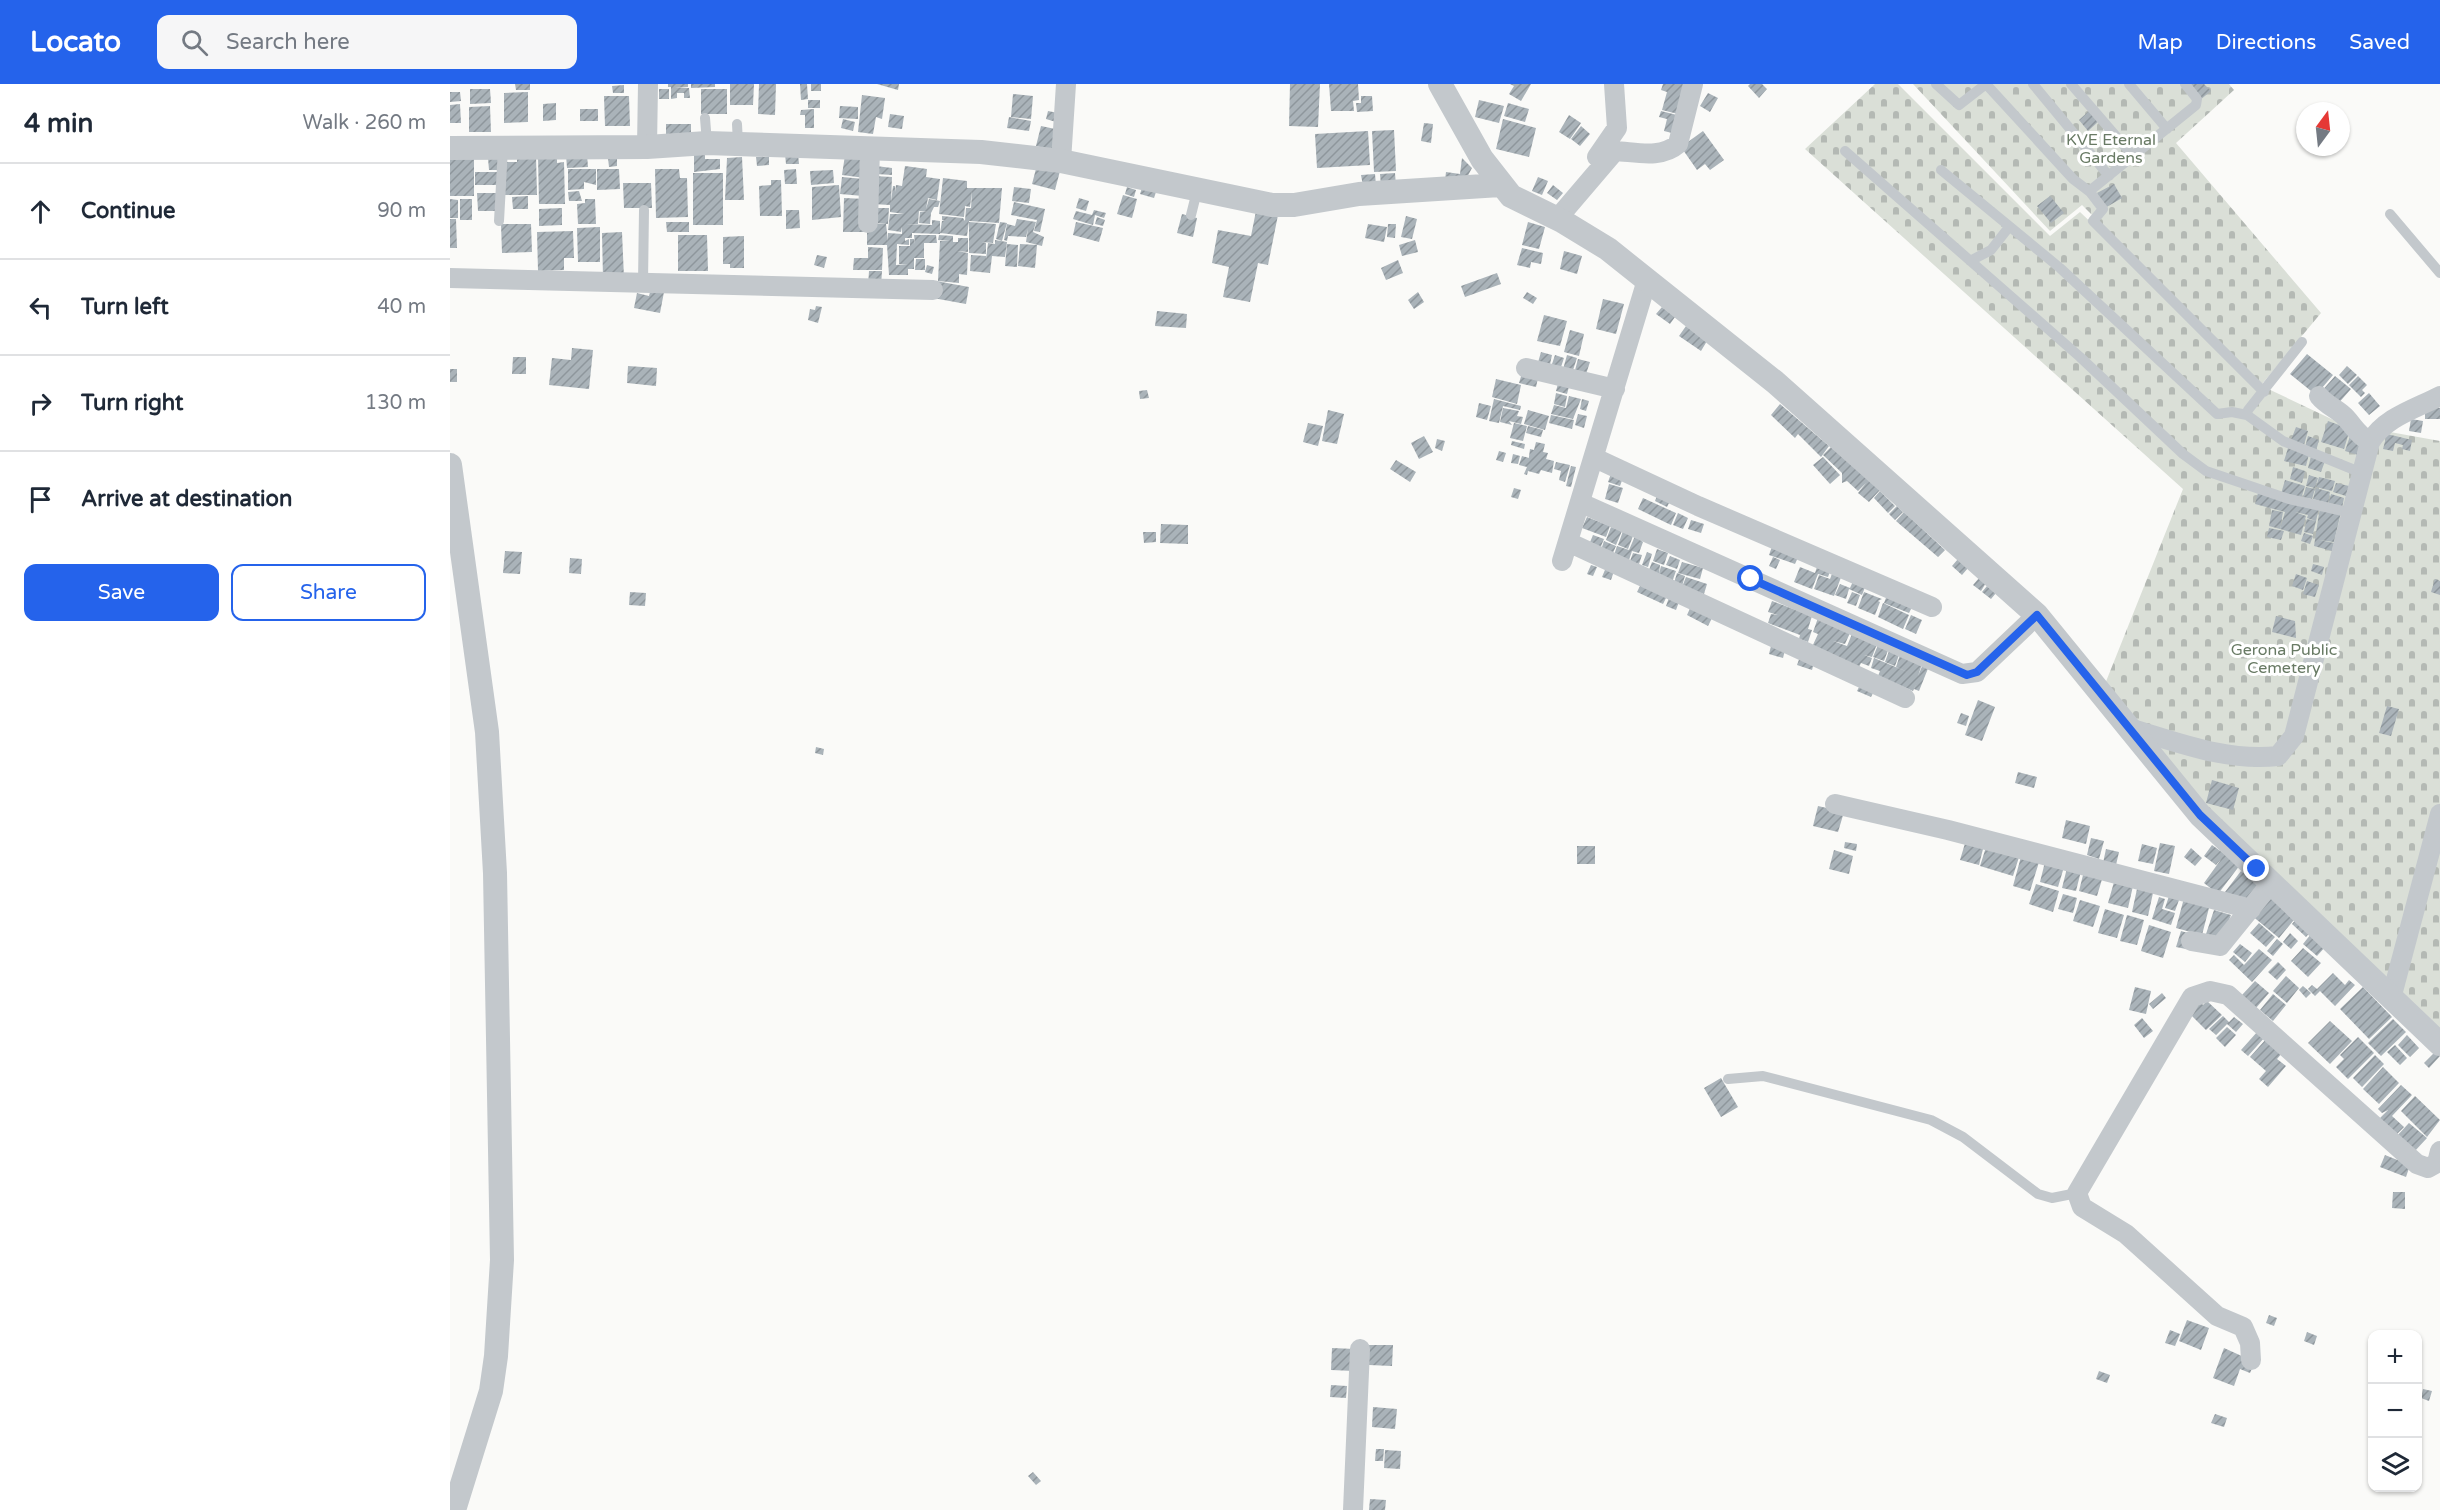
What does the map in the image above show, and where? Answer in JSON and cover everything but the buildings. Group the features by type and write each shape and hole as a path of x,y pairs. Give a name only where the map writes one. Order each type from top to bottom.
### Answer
{"street":[{"path":"647,147 648,84"},
{"path":"1061,161 1066,84"},
{"path":"1440,84 1476,151 1500,185 1511,196 1608,249 1647,280 1775,382 2037,615 2200,815 2392,995 2440,1044"},
{"path":"1553,217 1614,134 1618,117 1614,84"},
{"path":"1553,217 1615,151 1657,154 1671,150 1678,144 1693,84"},
{"path":"450,148 647,147 707,143 737,134 870,147 981,152 1061,161 1272,205 1294,205 1359,194 1500,185"},
{"path":"868,223 870,147"},
{"path":"450,278 933,290"},
{"path":"1647,280 1565,552 1905,698"},
{"path":"1526,369 1615,389"},
{"path":"2319,396 2328,406 2346,418 2358,435 2370,442"},
{"path":"2129,728 2196,748 2235,756 2258,758 2278,756 2294,736 2370,442 2381,428 2399,416 2440,396"},
{"path":"1595,458 1698,506 1932,608"},
{"path":"450,465 487,732 495,873 502,1260 496,1356 491,1391 454,1510"},
{"path":"1581,503 1962,674 1977,672 2037,615"},
{"path":"1835,804 1948,830 2251,909"},
{"path":"2392,995 2440,814"},
{"path":"2191,940 2220,946 2272,882"},
{"path":"2251,1360 2250,1343 2243,1327 2217,1316 2132,1239 2082,1207 2077,1193 2192,997 2210,991 2228,995 2416,1164 2428,1168 2437,1162 2440,1151"},
{"path":"1353,1510 1360,1348"}],"lane":[{"path":"1936,84 1959,105 1986,84 2073,179 2090,192 2103,209 2093,221 2264,392"},
{"path":"2032,84 2109,176"},
{"path":"2071,84 2134,158"},
{"path":"2129,84 2167,129"},
{"path":"2090,192 2198,103 2185,84"},
{"path":"705,118 707,143"},
{"path":"499,221 502,148"},
{"path":"1845,151 2080,357 2183,454 2206,471 2289,499 2352,513"},
{"path":"1941,170 2060,268 2217,414 2230,412 2247,416 2283,441 2362,473"},
{"path":"1191,215 1197,191"},
{"path":"644,210 644,283"},
{"path":"2390,214 2440,273"},
{"path":"1970,261 1990,250 2009,227"},
{"path":"2247,416 2248,410 2302,342"},
{"path":"1728,1079 1763,1076 1916,1114 1963,1137 2038,1194 2052,1198 2077,1193"}],"green space":[{"name":"Gerona Public Cemetery","path":"1875,84 1898,84 2050,236 2080,212 2264,387 2340,423 2440,441 2440,1038 2251,852 2101,694 2183,489 1805,149"},
{"name":"KVE Eternal Gardens","path":"1913,84 2229,84 2234,90 2176,143 2321,313 2262,384 2082,205 2050,231"}],"route":[{"path":"1751,579 1967,675 1977,672 2037,615 2200,815 2257,869"}]}
